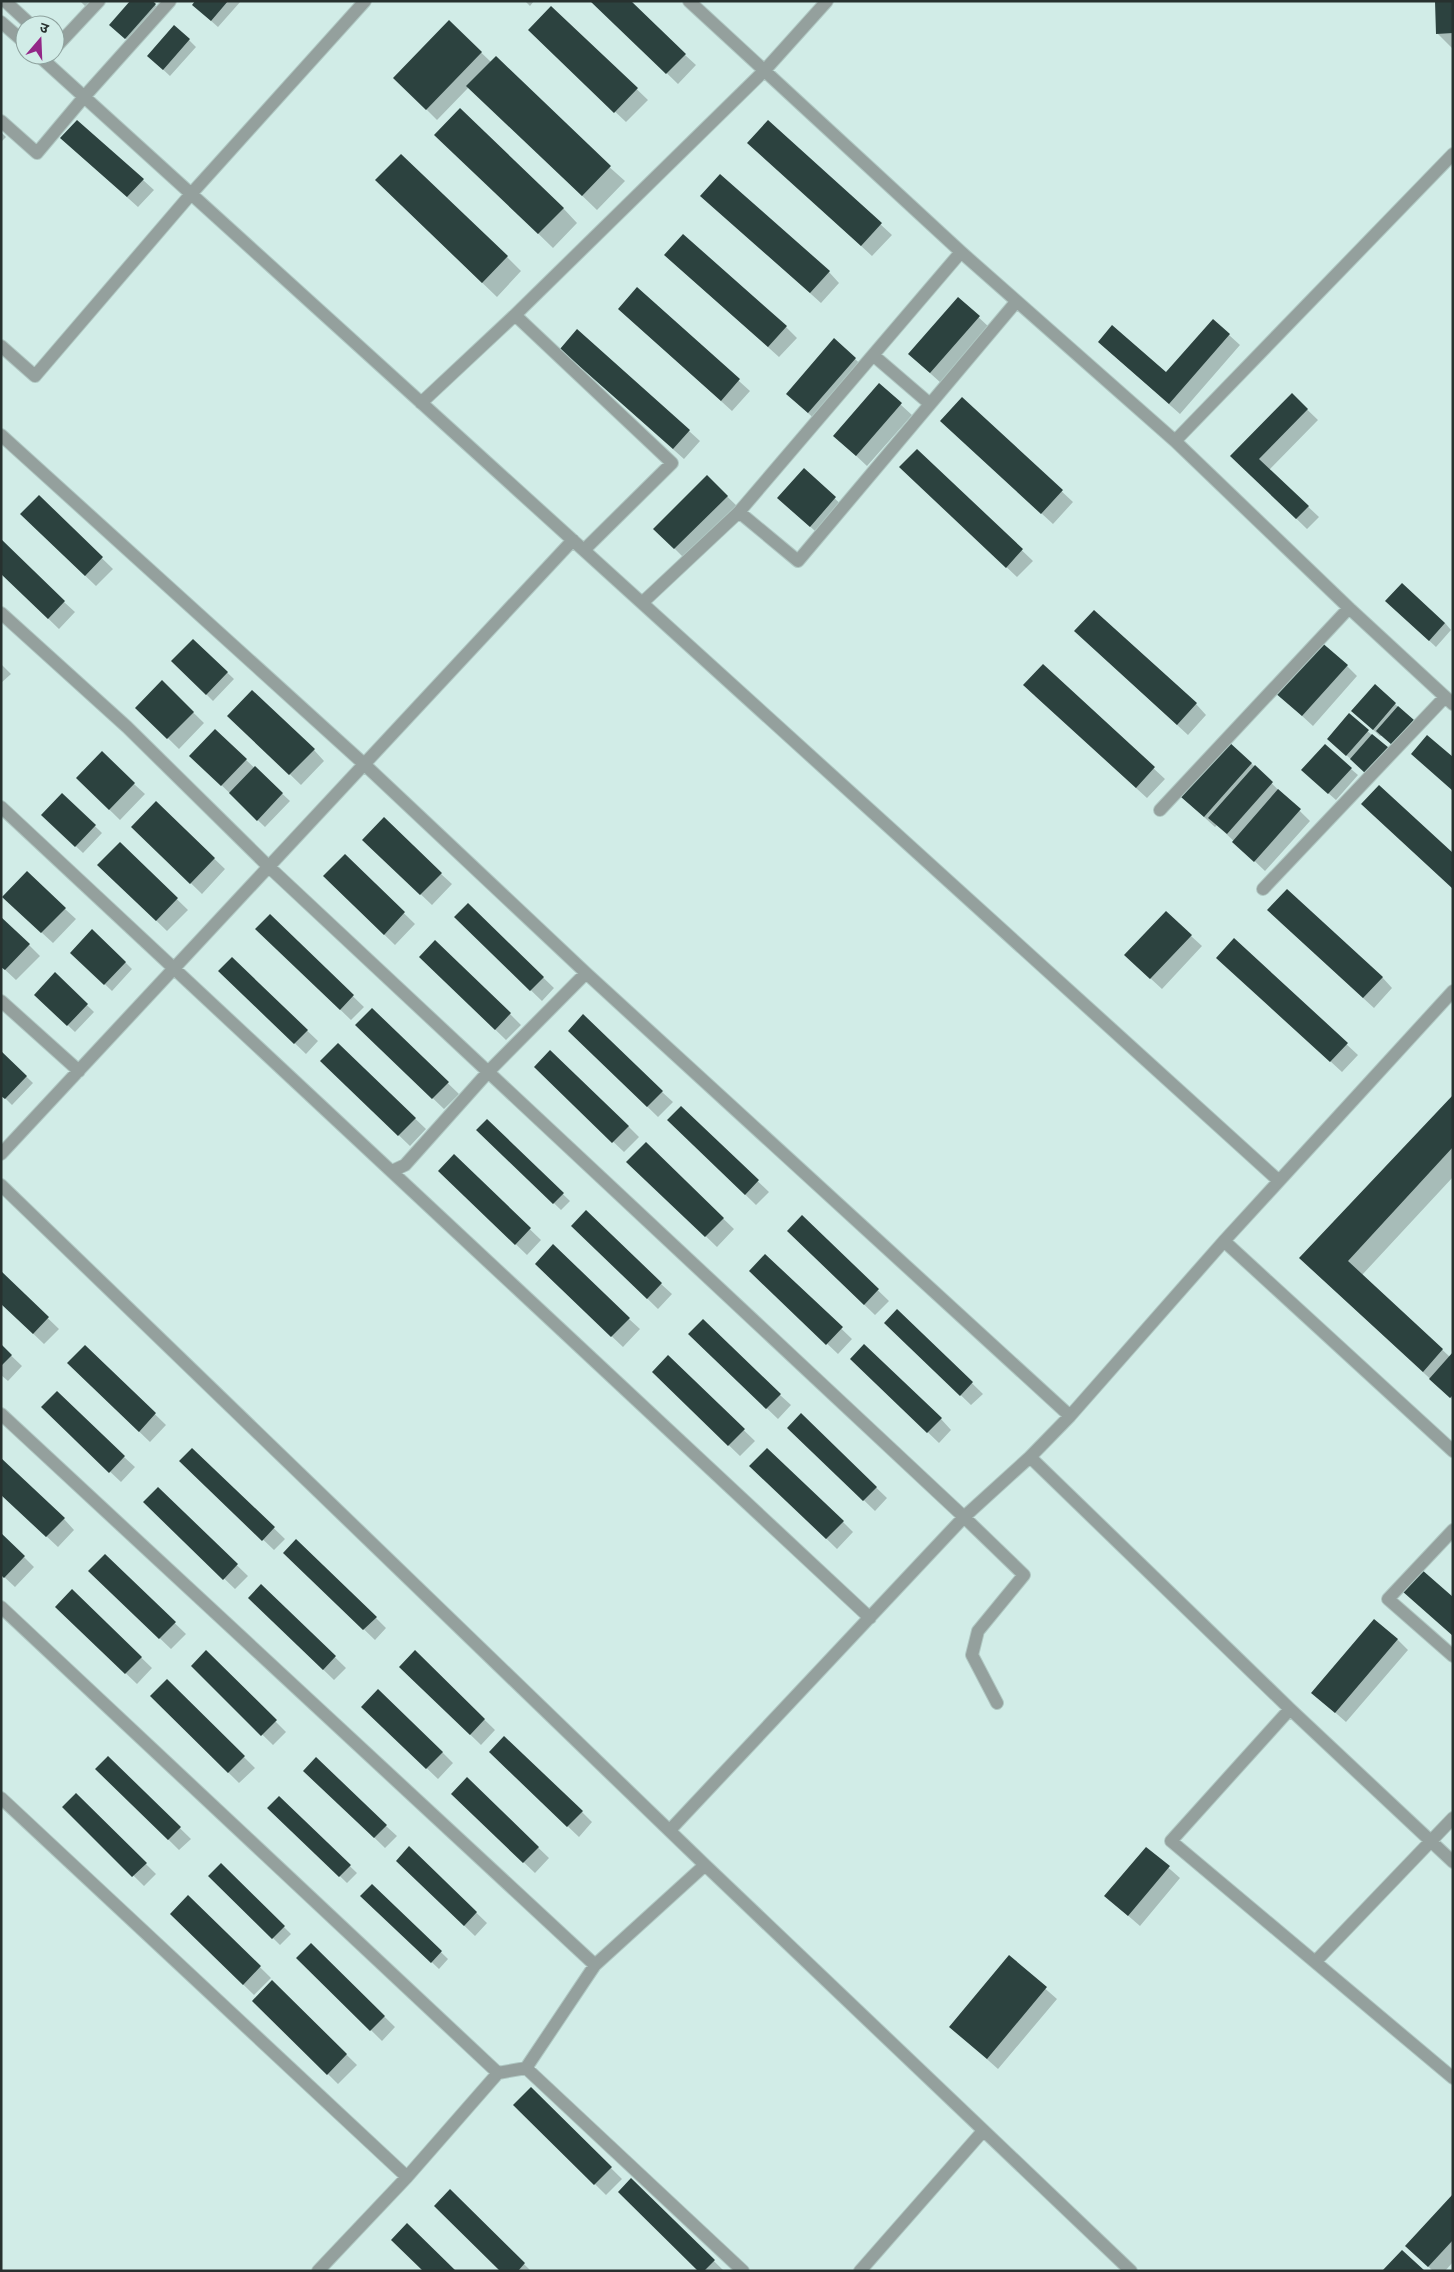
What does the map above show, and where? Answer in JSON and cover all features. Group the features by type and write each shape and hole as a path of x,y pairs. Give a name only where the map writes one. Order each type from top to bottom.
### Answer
{"street":[{"path":"5,1 20,15"},
{"path":"65,37 99,1"},
{"path":"1,121 37,153 84,97 170,1"},
{"path":"1,346 35,376 191,194 365,1"},
{"path":"689,1 1016,302 1176,441 1349,608 1449,701 1263,889"},
{"path":"421,403 765,70 827,1"},
{"path":"1,22 15,34"},
{"path":"49,65 1279,1181"},
{"path":"1176,441 1453,154"},
{"path":"642,603 739,512 961,252"},
{"path":"739,512 798,561 1016,302"},
{"path":"515,314 672,463 584,550"},
{"path":"873,355 930,404"},
{"path":"1,435 364,764 586,973 1070,1416"},
{"path":"1,1154 573,540"},
{"path":"1160,810 1349,608"},
{"path":"1,612 127,727 270,867 1024,1575 978,1631 972,1655 997,1703"},
{"path":"1,806 870,1618"},
{"path":"392,1171 405,1165 489,1072 586,973"},
{"path":"670,1830 964,1517 1030,1458 1070,1416 1224,1240 1453,991"},
{"path":"1,1001 79,1071"},
{"path":"1,1185 705,1865 1131,2271"},
{"path":"1224,1240 1453,1451"},
{"path":"1,1414 595,1965"},
{"path":"1030,1458 1290,1709 1453,1862"},
{"path":"1453,1530 1388,1599 1453,1656"},
{"path":"1,1607 498,2073"},
{"path":"1290,1709 1172,1841 1453,2078"},
{"path":"1,1798 407,2177"},
{"path":"1315,1962 1453,1818"},
{"path":"318,2271 407,2177 498,2073 526,2068 595,1965 705,1865"},
{"path":"526,2068 743,2271"},
{"path":"860,2271 983,2131"}],"building":[{"path":"130,1 153,1 156,4 125,39 109,25"},
{"path":"195,1 228,1 211,21 192,5"},
{"path":"590,1 631,1 686,54 666,74"},
{"path":"1435,1 1453,1 1453,33 1436,34"},
{"path":"551,6 638,88 614,113 528,30"},
{"path":"449,20 482,52 426,110 393,78"},
{"path":"174,25 190,39 163,70 147,56"},
{"path":"496,56 611,166 582,196 466,86"},
{"path":"460,108 564,208 538,234 434,135"},
{"path":"77,120 144,179 127,197 60,138"},
{"path":"768,120 882,223 861,246 747,143"},
{"path":"401,154 508,256 482,283 375,180"},
{"path":"720,174 830,271 810,293 700,196"},
{"path":"683,234 787,326 768,347 664,255"},
{"path":"637,287 740,379 721,401 618,309"},
{"path":"958,297 980,316 930,373 908,354"},
{"path":"1213,319 1230,334 1169,404 1098,342 1112,325 1166,372"},
{"path":"577,329 690,430 673,449 560,349"},
{"path":"834,338 856,358 808,413 786,394"},
{"path":"879,383 902,403 856,456 833,436"},
{"path":"1292,393 1308,409 1259,459 1309,506 1296,519 1230,456"},
{"path":"962,397 1063,490 1041,514 940,421"},
{"path":"917,449 1023,549 1006,568 899,467"},
{"path":"804,468 836,497 810,527 777,498"},
{"path":"707,475 728,496 674,549 653,529"},
{"path":"39,495 103,557 85,576 20,514"},
{"path":"1,539 65,601 48,619 1,574"},
{"path":"1402,583 1445,623 1429,641 1385,601"},
{"path":"1094,610 1197,703 1177,725 1074,631"},
{"path":"193,639 228,672 206,695 171,661"},
{"path":"1320,641 1348,665 1302,716 1274,692"},
{"path":"1043,664 1155,767 1136,788 1023,685"},
{"path":"162,680 194,712 167,739 135,708"},
{"path":"1375,684 1396,703 1373,730 1351,711"},
{"path":"252,690 315,749 289,775 227,716"},
{"path":"1398,706 1414,720 1392,745 1376,731"},
{"path":"1349,713 1369,730 1346,756 1327,739"},
{"path":"215,729 247,759 221,786 189,756"},
{"path":"1372,734 1389,748 1366,774 1350,759"},
{"path":"1427,735 1453,757 1453,791 1411,754"},
{"path":"1229,742 1252,763 1204,817 1181,797"},
{"path":"1325,744 1352,768 1328,794 1301,770"},
{"path":"102,751 135,783 109,810 76,778"},
{"path":"1255,765 1273,782 1227,834 1208,818"},
{"path":"255,766 283,793 257,821 229,793"},
{"path":"1379,785 1453,853 1453,889 1361,804"},
{"path":"1278,789 1301,809 1254,862 1232,842"},
{"path":"62,793 96,825 75,847 41,815"},
{"path":"156,801 215,858 190,884 131,827"},
{"path":"384,817 442,873 420,895 362,840"},
{"path":"120,842 178,898 156,921 97,865"},
{"path":"345,854 405,912 384,935 323,876"},
{"path":"27,871 66,908 41,933 2,897"},
{"path":"1287,889 1383,977 1363,998 1267,910"},
{"path":"468,903 544,977 530,991 454,917"},
{"path":"1166,911 1192,935 1150,979 1124,955"},
{"path":"270,914 354,995 340,1010 255,929"},
{"path":"1,917 30,944 5,970 1,967"},
{"path":"92,929 126,962 104,985 70,953"},
{"path":"1234,938 1348,1043 1330,1062 1216,958"},
{"path":"435,940 511,1013 495,1030 419,957"},
{"path":"232,957 308,1030 294,1044 218,971"},
{"path":"55,972 88,1004 67,1026 34,995"},
{"path":"372,1008 449,1082 432,1099 355,1025"},
{"path":"583,1014 663,1091 647,1107 568,1031"},
{"path":"338,1043 416,1118 398,1136 320,1061"},
{"path":"550,1050 629,1126 612,1143 534,1067"},
{"path":"1,1051 27,1076 5,1099 1,1096"},
{"path":"1453,1095 1453,1147 1348,1261 1443,1349 1423,1372 1299,1258"},
{"path":"681,1106 759,1180 745,1195 667,1120"},
{"path":"487,1119 564,1193 553,1204 476,1130"},
{"path":"646,1142 724,1218 705,1237 626,1162"},
{"path":"454,1154 531,1228 515,1245 438,1171"},
{"path":"586,1210 662,1283 647,1299 571,1226"},
{"path":"802,1215 879,1289 864,1305 787,1231"},
{"path":"553,1244 630,1318 611,1337 535,1264"},
{"path":"765,1254 843,1327 826,1345 749,1271"},
{"path":"1,1271 49,1317 33,1334 1,1304"},
{"path":"897,1309 973,1382 960,1396 884,1323"},
{"path":"703,1319 781,1394 766,1409 688,1334"},
{"path":"1,1344 12,1355 1,1366"},
{"path":"864,1344 942,1418 927,1433 850,1359"},
{"path":"85,1345 156,1413 139,1432 67,1363"},
{"path":"1453,1352 1453,1395 1450,1398 1429,1379"},
{"path":"668,1355 745,1429 728,1446 652,1372"},
{"path":"57,1391 125,1456 109,1473 41,1407"},
{"path":"801,1413 877,1487 863,1501 787,1428"},
{"path":"192,1448 275,1527 262,1541 179,1461"},
{"path":"767,1448 844,1521 826,1539 749,1466"},
{"path":"1,1458 65,1518 46,1537 1,1495"},
{"path":"158,1487 238,1564 223,1580 143,1502"},
{"path":"1,1533 25,1556 4,1578 1,1575"},
{"path":"296,1539 377,1617 363,1630 283,1553"},
{"path":"105,1554 176,1622 159,1639 88,1571"},
{"path":"1421,1569 1453,1597 1453,1636 1402,1591"},
{"path":"261,1584 336,1656 323,1670 248,1598"},
{"path":"72,1589 142,1657 125,1674 55,1607"},
{"path":"1374,1619 1398,1639 1335,1713 1311,1693"},
{"path":"206,1650 277,1720 261,1736 191,1666"},
{"path":"415,1650 485,1719 470,1735 399,1667"},
{"path":"167,1679 245,1756 228,1773 150,1696"},
{"path":"378,1689 443,1752 426,1769 361,1707"},
{"path":"504,1736 583,1811 567,1827 489,1752"},
{"path":"108,1756 181,1827 168,1840 95,1769"},
{"path":"316,1757 387,1825 374,1838 303,1771"},
{"path":"467,1777 539,1847 523,1863 451,1794"},
{"path":"76,1793 147,1863 132,1877 62,1807"},
{"path":"279,1796 351,1865 339,1877 267,1808"},
{"path":"409,1846 477,1912 464,1926 396,1861"},
{"path":"1146,1847 1170,1866 1128,1916 1104,1896"},
{"path":"221,1863 285,1926 272,1939 208,1876"},
{"path":"372,1884 442,1951 431,1963 360,1896"},
{"path":"188,1895 261,1966 243,1985 170,1914"},
{"path":"311,1943 385,2016 370,2031 296,1958"},
{"path":"1009,1955 1047,1987 987,2059 949,2027"},
{"path":"272,1980 347,2054 327,2075 252,2001"},
{"path":"531,2087 612,2167 594,2185 513,2105"},
{"path":"631,2178 715,2260 704,2271 698,2271 618,2192"},
{"path":"450,2189 525,2263 518,2271 500,2271 434,2206"},
{"path":"1453,2194 1453,2240 1428,2267 1405,2246"},
{"path":"407,2223 456,2271 423,2271 391,2240"},
{"path":"1402,2250 1425,2271 1382,2271"}]}
